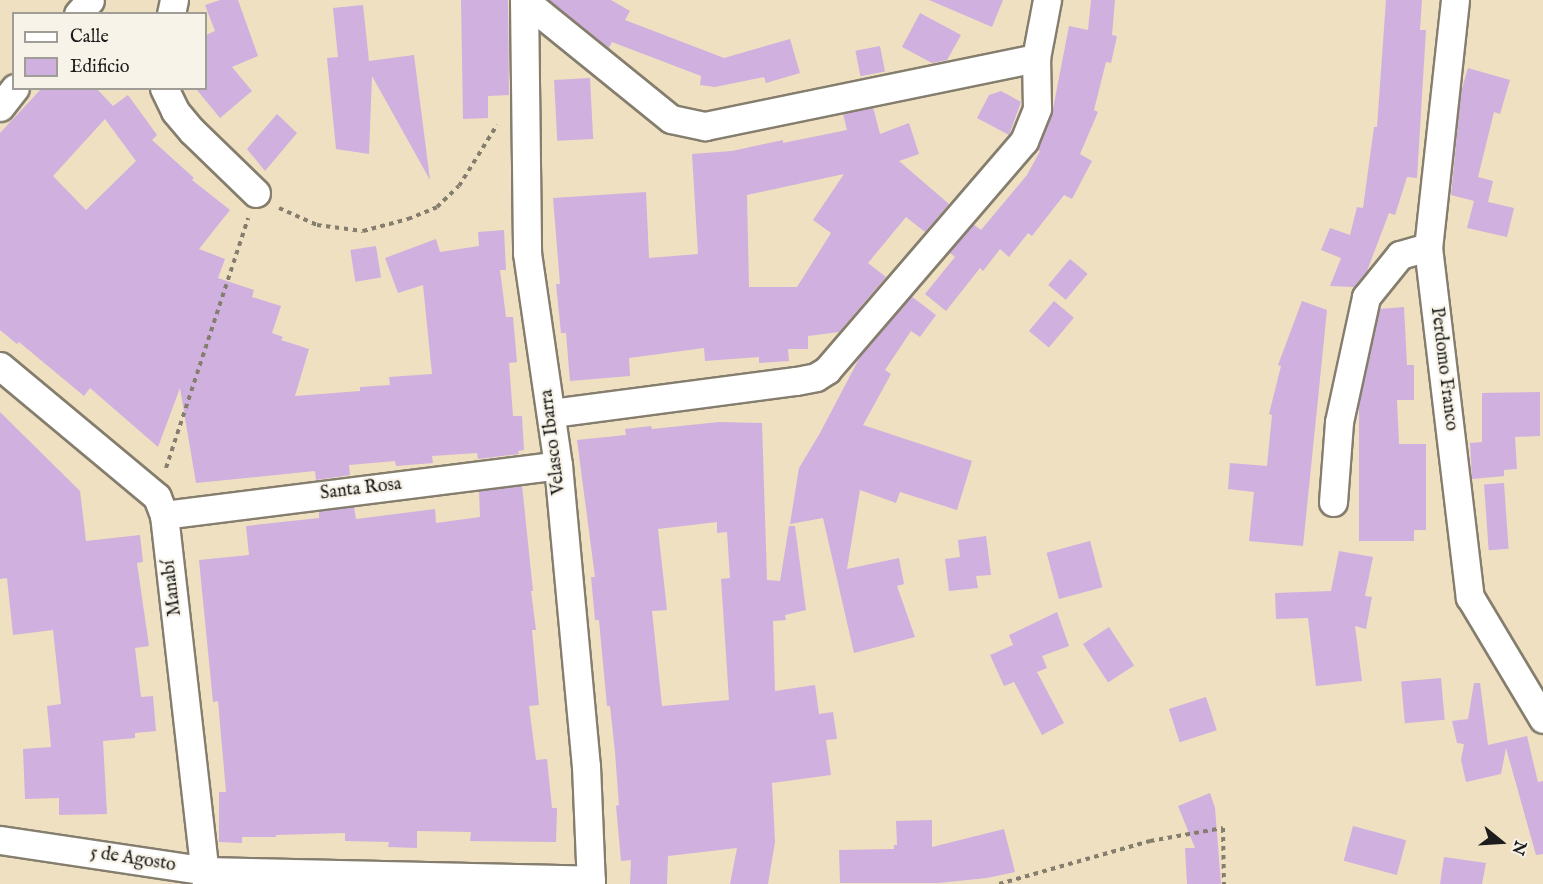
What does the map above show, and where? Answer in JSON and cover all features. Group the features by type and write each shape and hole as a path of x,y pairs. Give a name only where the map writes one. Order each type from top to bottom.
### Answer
{"street":[{"path":"80,12 90,0"},
{"path":"524,0 671,119 705,126 1036,58"},
{"name":"Velasco Ibarra","path":"524,0 527,253 558,465 586,766 591,882"},
{"path":"552,413 796,381 816,376 827,370 1024,141 1037,108 1036,58 1047,0"},
{"name":"Perdomo Franco","path":"1455,0 1428,247 1470,597 1543,719"},
{"path":"0,107 13,90"},
{"path":"165,90 176,111 187,125 256,194"},
{"path":"1332,502 1339,422 1365,297 1400,255 1428,247"},
{"path":"0,366 160,506"},
{"name":"Santa Rosa","path":"160,506 558,465"},
{"name":"Manabí","path":"160,506 206,878"},
{"name":"5 de Agosto","path":"0,840 206,878 591,882"}],"path":[{"path":"160,506 256,194 279,208 317,225 363,231 408,219 437,207 459,186 526,82"},
{"path":"999,884 1150,841 1224,828 1224,884"}],"building":[{"path":"220,0 238,0 258,56 232,67 252,91 220,118 197,90 207,90 207,35 215,31 205,5"},
{"path":"461,0 508,0 509,95 488,96 488,118 463,119"},
{"path":"549,0 611,0 630,11 625,20 724,58 790,39 800,73 766,83 764,77 715,87 700,85 701,76 612,42 609,48"},
{"path":"929,0 1003,0 992,27"},
{"path":"1091,0 1115,0 1112,35 1117,36 1111,63 1106,62 1094,110 1098,112 1080,154 1092,161 1072,199 1064,195 1032,236 1028,233 1009,257 1000,249 983,271 980,268 946,311 925,294 955,257 949,252 973,224 981,230 1027,175 1040,151 1037,149 1052,114 1069,26 1088,30"},
{"path":"1386,0 1422,0 1420,30 1426,30 1417,178 1407,177 1395,215 1389,213 1367,271 1354,287 1330,286 1341,258 1321,250 1330,228 1350,235 1357,207 1363,208 1374,127 1377,127"},
{"path":"363,5 369,61 414,55 430,180 372,76 369,154 336,149 327,58 338,57 333,8"},
{"path":"920,13 961,35 947,60 932,63 902,47"},
{"path":"880,46 885,72 860,76 855,51"},
{"path":"1468,68 1510,80 1500,114 1494,112 1478,177 1493,181 1488,202 1514,208 1507,237 1467,228 1474,201 1451,195 1461,92"},
{"path":"590,78 593,139 557,141 554,80"},
{"path":"40,90 98,90 113,106 128,95 157,135 152,140 194,178 192,180 230,210 199,249 225,259 218,278 254,290 252,297 281,306 272,333 283,337 281,340 309,349 295,396 360,391 360,387 390,385 389,377 432,374 423,285 398,293 385,258 436,239 440,252 479,246 478,232 504,230 506,270 500,270 506,317 513,317 517,362 509,363 513,416 522,416 524,450 518,451 519,454 478,459 477,453 432,456 433,463 396,466 395,461 349,465 350,475 316,480 315,471 196,483 180,388 158,447 90,388 84,396 19,342 17,344 0,330 0,133","holes":["105,119 136,161 86,210 53,176"]},
{"path":"1001,91 1021,102 1009,135 977,118 989,95"},
{"path":"873,107 880,134 909,123 919,154 899,161 949,204 925,232 906,217 868,263 886,277 839,332 808,336 808,349 788,349 789,361 759,363 759,357 705,361 704,348 629,358 630,376 570,381 566,333 561,333 556,284 560,284 553,198 646,192 649,258 698,254 692,154 732,151 847,130 843,114","holes":["844,174 813,220 831,233 797,287 749,287 747,195"]},
{"path":"277,114 297,133 265,171 247,149"},
{"path":"376,246 381,278 355,282 350,250"},
{"path":"1070,259 1088,274 1066,300 1048,285"},
{"path":"911,296 936,315 920,337 911,331 885,370 891,374 863,425 972,461 957,510 900,492 896,503 860,490 847,569 899,558 904,584 897,586 915,637 854,653 823,518 790,524 799,468 861,355"},
{"path":"1054,301 1074,318 1049,348 1029,331"},
{"path":"1302,301 1327,310 1303,546 1249,541 1254,492 1228,489 1230,463 1267,466 1272,415 1269,414 1281,366 1278,365"},
{"path":"1404,307 1407,365 1414,365 1414,400 1397,400 1399,444 1426,444 1426,530 1414,530 1414,541 1359,541 1359,405 1379,309"},
{"path":"1540,392 1540,436 1515,437 1517,469 1504,470 1504,476 1472,479 1470,443 1482,442 1482,393"},
{"path":"0,412 80,491 86,541 140,535 143,562 137,563 149,646 135,648 141,697 153,696 156,731 135,733 135,738 103,741 107,814 59,815 59,798 25,799 23,749 51,747 47,706 61,704 53,630 13,635 7,578 0,579"},
{"path":"719,422 762,423 767,580 780,581 789,526 795,526 806,610 785,615 786,620 773,621 775,691 815,685 819,714 833,712 837,739 826,740 831,775 772,783 775,842 768,884 730,884 737,848 668,856 667,884 630,884 631,860 621,861 616,806 619,805 615,752 610,706 607,706 599,620 595,620 591,577 595,577 577,440 626,435 625,429 651,426 652,429","holes":["717,522 717,533 727,532 730,578 721,579 729,700 662,706 652,611 667,610 658,529"]},
{"path":"1504,483 1509,549 1489,550 1484,484"},
{"path":"522,485 533,591 531,591 536,630 532,630 539,705 529,706 536,760 547,759 552,808 557,808 556,842 470,841 471,832 417,831 417,848 388,847 389,842 345,841 345,833 242,837 242,843 219,842 219,792 226,792 218,701 213,702 199,560 249,555 246,526 319,518 319,511 354,507 356,519 435,509 436,523 480,517 479,491"},
{"path":"986,536 991,575 976,576 978,588 949,591 945,559 960,557 958,540"},
{"path":"1090,541 1102,587 1059,599 1047,553"},
{"path":"1339,551 1373,557 1365,596 1372,597 1366,629 1355,626 1362,681 1316,686 1308,618 1276,619 1275,593 1331,591"},
{"path":"1057,612 1069,646 1042,656 1047,668 1037,672 1064,723 1042,735 1014,682 1004,686 990,655 1013,645 1009,635"},
{"path":"1109,627 1134,666 1108,682 1083,644"},
{"path":"1441,678 1445,720 1405,723 1401,681"},
{"path":"1474,683 1480,683 1488,745 1527,736 1538,782 1543,781 1543,854 1536,855 1506,748 1501,774 1466,782 1461,760 1464,744 1457,743 1452,721 1468,719"},
{"path":"1206,697 1217,730 1180,742 1169,709"},
{"path":"1210,793 1215,808 1221,884 1187,884 1185,848 1195,848 1178,806"},
{"path":"932,820 932,847 1004,829 1015,872 987,878 938,883 840,883 839,850 894,849 894,845 897,845 896,821"},
{"path":"1353,826 1406,840 1397,875 1344,861"},
{"path":"1444,857 1486,863 1482,884 1440,884"}]}
